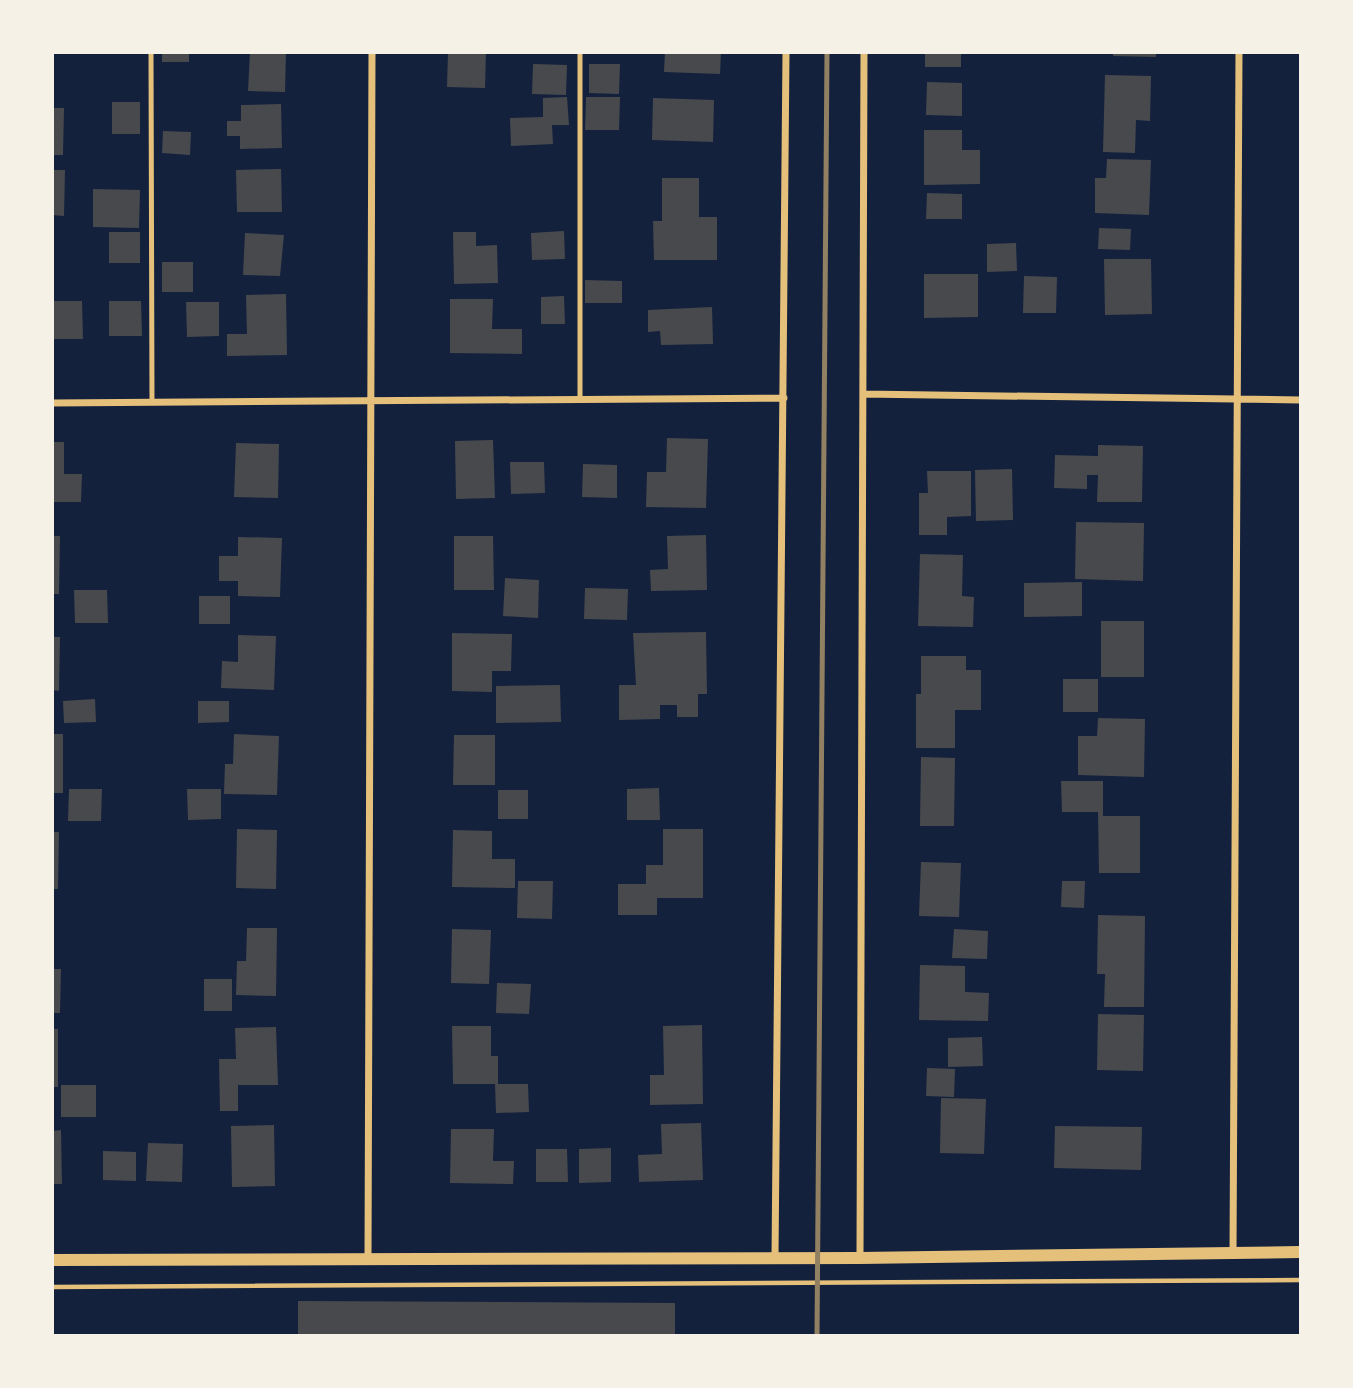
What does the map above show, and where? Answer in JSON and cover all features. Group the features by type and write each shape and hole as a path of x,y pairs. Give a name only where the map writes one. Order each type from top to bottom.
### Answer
{"street":[{"path":"368,1260 372,52"},
{"path":"775,1258 786,52"},
{"path":"860,1258 864,52"},
{"path":"1234,1252 1239,52"},
{"path":"863,394 1300,400"},
{"path":"52,402 784,398"},
{"path":"52,1260 860,1258 1300,1252"}],"lane":[{"path":"151,52 152,402"},
{"path":"580,52 580,400"}],"path":[{"path":"52,1287 1300,1280"}],"building":[{"path":"162,52 189,52 189,62 162,62"},
{"path":"250,52 286,52 285,92 248,91"},
{"path":"448,52 486,52 485,88 447,87"},
{"path":"665,52 721,52 720,74 664,72"},
{"path":"925,52 961,52 961,67 925,67"},
{"path":"1113,52 1156,52 1156,57 1113,56"},
{"path":"533,64 567,65 566,95 532,94"},
{"path":"589,64 620,64 619,94 589,93"},
{"path":"1105,75 1151,76 1150,121 1136,120 1135,153 1103,152"},
{"path":"927,82 962,83 962,116 926,115"},
{"path":"567,97 569,125 552,125 553,144 511,146 510,118 543,117 543,98"},
{"path":"586,97 620,97 619,130 585,130"},
{"path":"653,98 714,100 713,142 652,140"},
{"path":"112,102 140,102 140,134 112,134"},
{"path":"281,104 282,148 240,149 240,136 227,136 227,121 241,121 241,105"},
{"path":"52,108 64,108 63,155 52,155"},
{"path":"924,130 962,130 962,150 980,150 980,184 924,185"},
{"path":"163,131 191,132 190,155 162,153"},
{"path":"1107,159 1151,160 1149,215 1095,213 1095,178 1106,178"},
{"path":"281,169 282,212 237,212 236,170"},
{"path":"52,170 65,170 64,216 52,215"},
{"path":"662,178 699,178 699,217 717,217 717,260 654,260 653,221 662,221"},
{"path":"93,189 140,190 139,228 93,227"},
{"path":"927,193 962,194 962,219 926,219"},
{"path":"1099,228 1131,229 1130,250 1098,249"},
{"path":"564,231 565,259 532,260 531,233"},
{"path":"109,232 140,232 140,263 109,263"},
{"path":"453,232 476,232 476,246 497,245 498,283 454,284"},
{"path":"245,233 284,235 280,276 243,275"},
{"path":"1016,243 1017,271 987,272 987,244"},
{"path":"1104,259 1151,259 1152,314 1105,315"},
{"path":"162,262 193,262 193,292 162,292"},
{"path":"924,274 978,274 978,317 924,318"},
{"path":"1024,276 1057,277 1056,313 1023,313"},
{"path":"585,280 622,281 622,303 585,303"},
{"path":"286,294 287,355 227,356 227,334 247,334 246,295"},
{"path":"564,296 565,324 541,324 541,297"},
{"path":"450,299 493,299 492,329 522,329 522,354 450,353"},
{"path":"52,301 82,301 83,339 52,339"},
{"path":"109,301 141,301 142,336 109,336"},
{"path":"186,302 219,302 219,336 187,337"},
{"path":"712,307 713,344 661,345 660,331 648,332 648,310"},
{"path":"667,438 708,439 706,508 646,507 647,472 666,472"},
{"path":"493,440 495,498 456,499 455,441"},
{"path":"52,442 64,442 64,474 82,474 81,502 52,502"},
{"path":"236,443 279,444 278,498 234,497"},
{"path":"1098,445 1143,446 1142,502 1097,502 1098,475 1087,475 1087,489 1054,488 1055,455 1098,456"},
{"path":"510,462 544,462 545,493 511,494"},
{"path":"583,464 617,465 617,498 582,497"},
{"path":"1012,469 1013,520 976,521 975,470"},
{"path":"927,471 971,471 971,516 947,517 947,535 919,535 919,493 928,493"},
{"path":"1076,522 1144,523 1143,581 1075,579"},
{"path":"706,535 707,590 651,591 650,570 668,569 667,536"},
{"path":"52,536 60,536 59,594 52,594"},
{"path":"454,536 493,536 494,590 454,590"},
{"path":"238,537 282,538 280,597 238,596 238,581 219,581 219,556 238,556"},
{"path":"920,554 963,555 962,596 974,597 973,627 918,626"},
{"path":"505,578 539,580 538,618 503,616"},
{"path":"1082,582 1082,616 1024,617 1024,583"},
{"path":"585,588 628,589 627,620 584,619"},
{"path":"74,590 107,590 108,623 75,623"},
{"path":"199,596 230,596 230,624 199,624"},
{"path":"1101,621 1144,621 1144,677 1101,677"},
{"path":"706,632 707,694 698,694 698,717 677,717 677,705 660,705 660,719 619,720 619,685 636,685 633,633"},
{"path":"452,633 512,634 511,671 492,671 492,692 452,691"},
{"path":"238,635 276,636 274,690 221,688 222,661 238,662"},
{"path":"52,637 60,637 59,691 52,690"},
{"path":"921,656 966,656 966,670 981,670 981,710 955,710 955,748 916,748 916,694 921,694"},
{"path":"1063,679 1098,679 1098,712 1063,712"},
{"path":"560,685 561,722 496,723 496,686"},
{"path":"95,699 96,722 64,723 63,701"},
{"path":"198,701 229,701 229,722 198,723"},
{"path":"1098,718 1145,719 1144,777 1078,775 1078,736 1097,736"},
{"path":"52,734 63,734 63,793 52,793"},
{"path":"234,734 279,736 277,795 224,794 225,764 233,764"},
{"path":"454,735 495,735 495,785 453,785"},
{"path":"921,757 955,758 954,826 920,826"},
{"path":"1061,781 1103,781 1103,816 1140,816 1140,873 1099,873 1098,812 1062,812"},
{"path":"659,788 660,820 627,820 627,789"},
{"path":"69,789 102,789 101,821 68,821"},
{"path":"187,789 221,789 221,819 188,820"},
{"path":"498,790 528,790 528,819 498,819"},
{"path":"237,829 277,830 276,889 236,888"},
{"path":"663,829 703,829 703,898 657,898 657,915 618,915 618,884 646,884 646,865 663,865"},
{"path":"453,830 492,831 492,859 515,859 515,888 452,887"},
{"path":"52,832 59,832 58,889 52,889"},
{"path":"921,862 961,863 959,917 919,916"},
{"path":"518,881 553,881 552,919 517,918"},
{"path":"1062,881 1085,881 1084,908 1061,907"},
{"path":"1098,915 1145,916 1144,1007 1104,1007 1105,974 1097,974"},
{"path":"247,928 277,928 276,996 236,995 237,961 246,961"},
{"path":"452,929 491,930 489,984 451,983"},
{"path":"954,929 988,931 987,959 952,958"},
{"path":"920,965 965,966 965,992 989,993 988,1021 919,1020"},
{"path":"52,969 61,969 60,1013 52,1013"},
{"path":"204,979 232,979 232,1011 204,1011"},
{"path":"497,983 531,984 529,1014 496,1013"},
{"path":"1098,1014 1144,1015 1143,1071 1097,1070"},
{"path":"702,1025 703,1104 650,1105 650,1075 664,1075 663,1026"},
{"path":"452,1026 491,1026 491,1056 498,1056 498,1084 528,1084 529,1112 496,1113 495,1084 453,1084"},
{"path":"276,1027 278,1085 238,1085 238,1111 220,1111 219,1059 236,1059 235,1028"},
{"path":"52,1029 58,1029 58,1087 52,1087"},
{"path":"982,1037 983,1066 948,1067 948,1038"},
{"path":"927,1068 955,1069 954,1097 926,1096"},
{"path":"61,1085 96,1085 96,1117 61,1117"},
{"path":"941,1098 986,1099 984,1154 940,1153"},
{"path":"701,1123 703,1180 639,1182 638,1155 662,1154 661,1124"},
{"path":"274,1125 275,1186 232,1187 231,1126"},
{"path":"1055,1126 1142,1127 1141,1170 1054,1168"},
{"path":"451,1129 494,1129 493,1161 514,1161 513,1184 450,1183"},
{"path":"61,1130 62,1184 52,1184 52,1131"},
{"path":"148,1143 183,1144 182,1182 146,1181"},
{"path":"611,1148 611,1182 579,1183 579,1149"},
{"path":"536,1149 567,1149 568,1182 536,1182"},
{"path":"103,1151 136,1152 136,1181 103,1180"},
{"path":"298,1301 675,1303 675,1336 298,1336"}],"railway":[{"path":"817,1336 827,52"}]}
